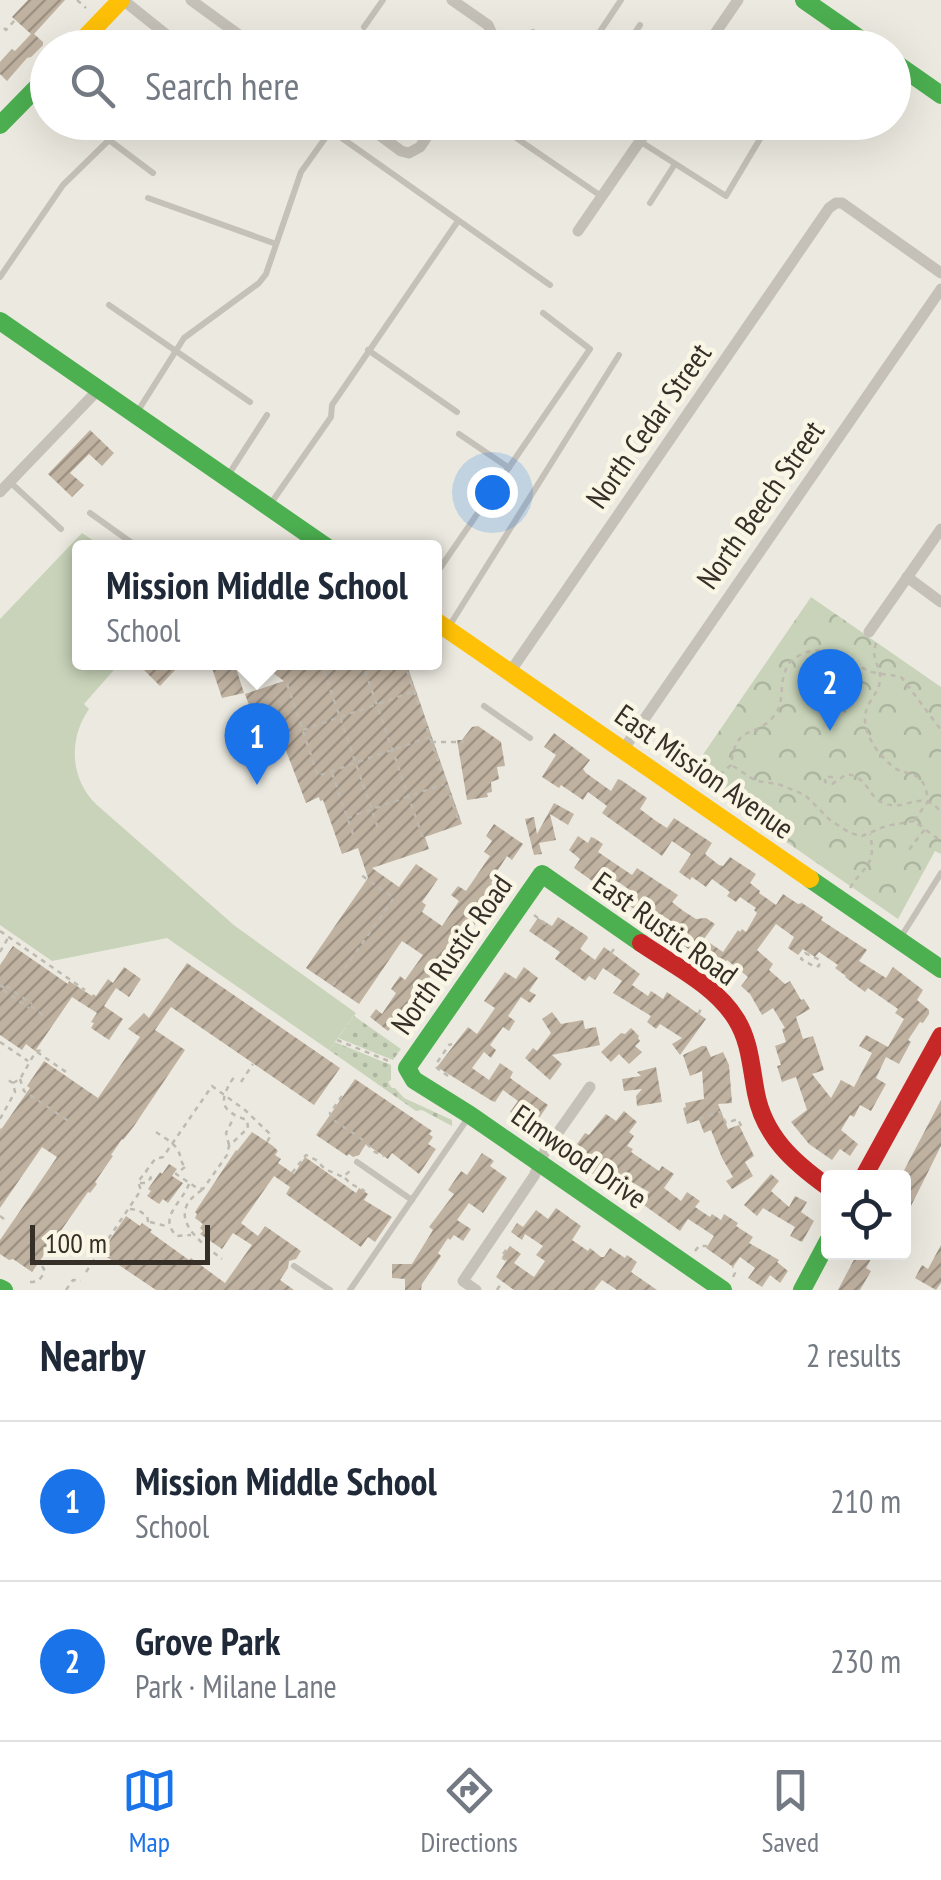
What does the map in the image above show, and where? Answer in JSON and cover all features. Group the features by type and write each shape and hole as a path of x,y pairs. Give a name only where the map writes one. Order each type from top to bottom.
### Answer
{"main road":[{"path":"93,30 122,0"},
{"path":"804,0 847,30"},
{"path":"911,74 941,95"},
{"path":"0,126 30,95"},
{"path":"0,321 316,540"},
{"name":"East Mission Avenue","path":"442,625 941,969"},
{"name":"North Rustic Road","path":"406,1068 542,874"},
{"name":"East Rustic Road","path":"542,874 720,998 744,1031 767,1130 791,1160 821,1183"},
{"path":"867,1170 941,1036"},
{"name":"Elmwood Drive","path":"406,1068 414,1080 728,1283"},
{"path":"802,1290 821,1254"}],"street":[{"path":"122,0 160,30"},
{"path":"191,0 233,30"},
{"path":"452,0 490,30"},
{"path":"717,30 738,0"},
{"path":"387,140 408,152 425,140"},
{"path":"578,232 640,140"},
{"name":"North Cedar Street","path":"510,672 829,208 842,203 941,273"},
{"name":"North Beech Street","path":"622,750 941,289"},
{"path":"5,487 98,389"},
{"path":"875,633 941,529"},
{"path":"907,577 941,602"},
{"path":"476,1290 463,1281 590,1087"}],"lane":[{"path":"364,27 384,0"},
{"path":"601,30 621,0"},
{"path":"637,30 640,25"},
{"path":"0,277 63,185 108,140 152,172"},
{"path":"135,415 184,338 266,274 301,172 324,140"},
{"path":"345,140 550,285"},
{"path":"520,140 602,196"},
{"path":"654,140 676,164 726,196 759,140"},
{"path":"650,203 676,164"},
{"path":"148,198 276,244"},
{"path":"269,507 331,416 332,405 368,350 458,221"},
{"path":"109,304 250,402"},
{"path":"442,565 590,348 543,313"},
{"path":"368,350 457,412"},
{"path":"442,622 619,355"},
{"path":"226,478 267,415"},
{"path":"459,434 509,468"},
{"path":"5,487 61,529"},
{"path":"90,513 128,540"},
{"path":"484,706 530,738"},
{"path":"899,940 941,873"},
{"path":"350,1290 470,1115"},
{"path":"355,1164 412,1200"},
{"path":"294,1266 330,1290"}],"path":[{"path":"78,0 86,8"},
{"path":"4,28 15,20"},
{"path":"732,765 756,781 778,784 805,795 850,833 862,836 914,821 928,802 926,788 921,780 885,759 872,743 866,727 866,709 876,693 880,674 874,658 875,633"},
{"path":"706,792 712,780 732,765 738,739 777,714 786,667 797,656 814,650 902,678 941,730"},
{"path":"365,670 426,847"},
{"path":"407,670 459,822"},
{"path":"324,671 378,828"},
{"path":"287,684 318,776 430,740 464,742"},
{"path":"303,730 414,691"},
{"path":"331,772 355,840"},
{"path":"833,777 826,776 825,782 832,784 847,774 859,777 876,798 888,805 916,800 940,808"},
{"path":"347,818 446,783"},
{"path":"914,821 941,841"},
{"path":"908,851 925,829"},
{"path":"850,889 870,866 873,857 869,833"},
{"path":"333,986 394,898 361,876"},
{"path":"533,915 547,925"},
{"path":"0,931 86,990"},
{"path":"0,952 9,937"},
{"path":"612,953 616,946"},
{"path":"10,982 3,989 44,1016"},
{"path":"25,1014 32,1005"},
{"path":"698,1014 703,1006"},
{"path":"337,1040 406,1068"},
{"path":"4,1042 29,1062"},
{"path":"448,1076 436,1066 452,1044"},
{"path":"15,1092 10,1082 20,1079 36,1052 45,1050"},
{"path":"36,1052 66,1072 64,1075"},
{"path":"240,1082 253,1064"},
{"path":"234,1078 223,1094 234,1117"},
{"path":"20,1079 24,1091"},
{"path":"86,1272 140,1190 138,1183 154,1159 163,1158 212,1086 271,1135 267,1142"},
{"path":"15,1092 24,1091 46,1102 70,1122"},
{"path":"8,1120 2,1115 15,1092"},
{"path":"342,1096 330,1116 384,1156"},
{"path":"700,1119 720,1112 726,1124 745,1116"},
{"path":"234,1117 249,1118"},
{"path":"229,1146 221,1141 234,1117"},
{"path":"222,1259 188,1229 188,1204 228,1156 229,1146 248,1128 249,1118"},
{"path":"738,1119 743,1130"},
{"path":"156,1132 178,1150 179,1163 186,1167 176,1174 203,1189"},
{"path":"292,1173 308,1155 324,1169 344,1177 351,1187 365,1190"},
{"path":"344,1177 355,1164"},
{"path":"138,1183 146,1184 152,1179 146,1171"},
{"path":"192,1185 194,1194"},
{"path":"128,1209 144,1213 147,1224 160,1223 192,1185"},
{"path":"175,1207 186,1215"},
{"path":"168,1218 168,1228"},
{"path":"160,1223 177,1236 193,1236"},
{"path":"185,1236 188,1229"},
{"path":"695,1251 708,1246"},
{"path":"506,1250 501,1257 506,1260"},
{"path":"30,1282 39,1280 44,1272 40,1263"},
{"path":"728,1283 735,1273 733,1267"},
{"path":"66,1290 73,1280 80,1281"},
{"path":"497,1290 502,1282"}],"green space":[{"path":"72,543 72,670 114,670 84,704 89,709 75,746 81,784 97,805 235,926 356,1013 329,1050 167,938 52,961 0,925 0,619"},
{"path":"811,597 941,687 941,854 935,851 898,919 689,775"},
{"path":"354,1016 401,1049 393,1060 338,1038"},
{"path":"335,1042 391,1065 388,1082 392,1088 404,1098 452,1120 452,1126 422,1110 416,1111 329,1050"}],"building":[{"path":"28,0 65,0 30,33 12,17"},
{"path":"30,35 30,57 7,81 0,74 0,62 12,49 15,51"},
{"path":"90,430 114,453 102,466 89,454 70,473 84,485 72,497 48,474"},
{"path":"144,670 175,670 160,686"},
{"path":"213,670 237,670 244,693 222,698"},
{"path":"269,670 409,670 462,824 425,837 429,849 372,868 399,887 416,864 438,879 422,902 426,905 422,912 442,926 459,901 451,895 458,886 466,891 490,856 484,852 492,841 486,836 494,824 523,844 512,860 507,856 492,879 491,883 501,890 463,940 466,942 455,960 447,971 438,965 421,990 429,996 408,1026 398,1019 388,1031 370,1017 376,1009 382,1014 396,993 391,989 400,976 405,980 423,955 402,941 359,1004 306,968 368,878 358,848 342,854 323,800 319,797 306,803 280,735 262,741 245,694 284,681"},
{"path":"478,726 501,742 505,766 497,767 499,779 491,782 488,797 467,800 457,740"},
{"path":"554,733 590,760 583,769 611,791 621,780 647,798 640,809 656,821 667,828 674,818 712,843 705,854 719,865 723,866 730,857 756,874 750,883 776,905 783,894 802,903 867,950 859,961 886,978 893,967 923,990 917,1000 929,1014 908,1040 911,1042 899,1064 886,1057 876,1078 886,1084 871,1111 860,1105 841,1130 858,1144 850,1156 840,1149 832,1160 809,1144 791,1122 807,1110 796,1077 782,1082 777,1066 781,1065 775,1046 786,1042 782,1029 785,1028 773,1008 762,1015 741,986 748,977 727,960 720,970 681,944 688,933 662,915 656,925 644,917 630,906 634,893 620,883 612,879 605,890 574,868 580,859 569,850 578,836 588,843 594,838 603,844 598,852 632,875 637,868 678,895 672,902 682,910 715,924 704,939 723,952 738,930 746,932 756,908 740,897 736,902 727,896 730,892 712,879 706,887 679,872 691,854 672,841 662,856 602,813 607,806 588,792 583,800 542,777 556,755 544,747","holes":["776,924 794,937 788,948 798,955 803,949 815,957 819,952 865,992 868,988 898,1009 895,1013 904,1019 888,1047 866,1035 859,1046 872,1053 854,1087 841,1080 831,1098 812,1074 824,1070 813,1036 803,1039 796,1017 810,1009 790,981 785,984 769,970 773,964 757,950"]},
{"path":"554,803 574,814 568,825 550,814 556,840 539,843 542,854 534,855 525,819 534,817 537,834"},
{"path":"558,917 587,936 580,949 595,960 604,947 640,974 632,985 648,996 651,991 663,999 667,992 706,1019 680,1055 672,1044 682,1038 660,1024 656,1029 647,1022 651,1016 613,993 622,981 603,968 595,980 589,976 585,981 555,959 560,952 529,931 538,918 552,926"},
{"path":"13,946 92,996 108,979 113,983 124,967 141,979 129,997 116,988 104,1006 123,1019 109,1040 91,1028 97,1013 72,997 35,1051 26,1044 22,1050 0,1035 0,965"},
{"path":"187,963 340,1068 314,1105 171,1007 155,1030 185,1050 111,1155 97,1184 32,1272 9,1260 0,1254 0,1240 57,1157 42,1147 0,1208 0,1131 44,1061 98,1098 140,1037 128,1029 144,1013 149,1018"},
{"path":"524,967 538,978 529,991 536,995 530,1003 521,997 508,1016 515,1021 509,1031 503,1027 490,1045 496,1050 491,1058 484,1052 472,1068 489,1080 500,1063 513,1072 510,1078 548,1105 537,1121 525,1114 521,1120 510,1112 518,1101 503,1090 492,1101 437,1067 468,1027 477,1034 495,1008 484,1001 505,972 516,979"},
{"path":"552,1012 561,1024 583,1020 585,1029 596,1027 600,1045 552,1055 562,1064 550,1080 525,1058 533,1048 537,1051 551,1033 542,1019"},
{"path":"631,1028 639,1036 635,1046 642,1052 629,1064 619,1054 611,1062 601,1052"},
{"path":"706,1046 711,1057 723,1052 729,1065 732,1103 718,1104 728,1129 739,1125 754,1156 745,1162 753,1176 732,1189 726,1181 733,1177 711,1130 704,1133 699,1120 687,1124 683,1108 685,1103 704,1099 702,1071 690,1076 683,1055"},
{"path":"656,1067 662,1102 637,1106 636,1096 642,1089 624,1091 622,1079 641,1076 637,1072"},
{"path":"355,1079 432,1131 428,1144 436,1149 419,1174 392,1153 388,1159 366,1144 359,1155 347,1156 316,1135"},
{"path":"941,1100 941,1146 911,1206 911,1170 904,1170"},
{"path":"624,1111 637,1122 629,1132 634,1136 627,1146 633,1149 631,1152 659,1171 662,1166 674,1174 664,1188 681,1201 687,1192 700,1201 695,1207 710,1217 712,1214 721,1220 724,1214 738,1223 736,1226 753,1237 749,1243 779,1260 788,1271 780,1283 770,1275 762,1287 748,1278 755,1268 740,1257 733,1267 706,1248 714,1236 688,1219 680,1231 641,1203 649,1192 630,1181 624,1190 597,1169 594,1175 579,1165 587,1151 577,1144 585,1133 589,1135 606,1114 616,1121"},
{"path":"252,1132 278,1151 278,1163 294,1174 305,1157 356,1193 359,1188 368,1194 364,1200 392,1217 375,1242 368,1237 361,1247 286,1194 290,1187 274,1176 241,1223 258,1236 265,1226 301,1251 289,1261 280,1280 294,1290 156,1290 104,1255 126,1216 140,1226 142,1223 225,1283 252,1245 233,1233 222,1249 200,1234 203,1224 195,1218 195,1212"},
{"path":"482,1153 494,1161 490,1166 507,1178 483,1213 469,1203 457,1220 471,1229 463,1241 454,1235 448,1238 421,1290 405,1290 405,1279 392,1278 392,1264 412,1264 433,1230 429,1227 454,1194 448,1190 461,1171 467,1175"},
{"path":"169,1164 177,1169 172,1176 183,1183 168,1203 163,1199 159,1204 147,1196 151,1191 148,1189"},
{"path":"771,1174 779,1181 771,1191 789,1207 795,1196 807,1202 801,1212 814,1221 802,1242 790,1236 795,1227 763,1208 757,1216 744,1205"},
{"path":"556,1208 581,1226 572,1240 601,1257 610,1248 625,1258 627,1255 637,1262 631,1272 657,1290 617,1290 602,1280 594,1290 514,1290 496,1277 507,1260 502,1257 510,1246 521,1254 514,1263 534,1277 545,1261 536,1255 543,1246 525,1234 522,1240 511,1232 517,1223 523,1227 536,1210 548,1219"},
{"path":"941,1245 941,1283 936,1290 915,1278 922,1265 928,1269"},
{"path":"854,1260 870,1260 866,1268 871,1271 860,1290 838,1290"}],"traffic: fast":[{"path":"804,0 847,30"},
{"path":"911,74 941,95"},
{"path":"0,125 30,94"},
{"path":"0,321 316,540"},
{"path":"641,943 542,874 407,1068 414,1080 723,1290"},
{"path":"810,879 941,969"},
{"path":"802,1290 821,1254"},
{"path":"0,1288 4,1290"}],"traffic: slow":[{"path":"92,30 121,0"},
{"path":"442,626 810,879"}],"traffic: jam":[{"path":"641,943 693,976 727,1007 744,1036 766,1122 792,1158 821,1182"},
{"path":"867,1170 941,1036"}],"place":[{"name":"Grove Park","path":"830,731"},
{"name":"Mission Middle School","path":"257,785"}]}
